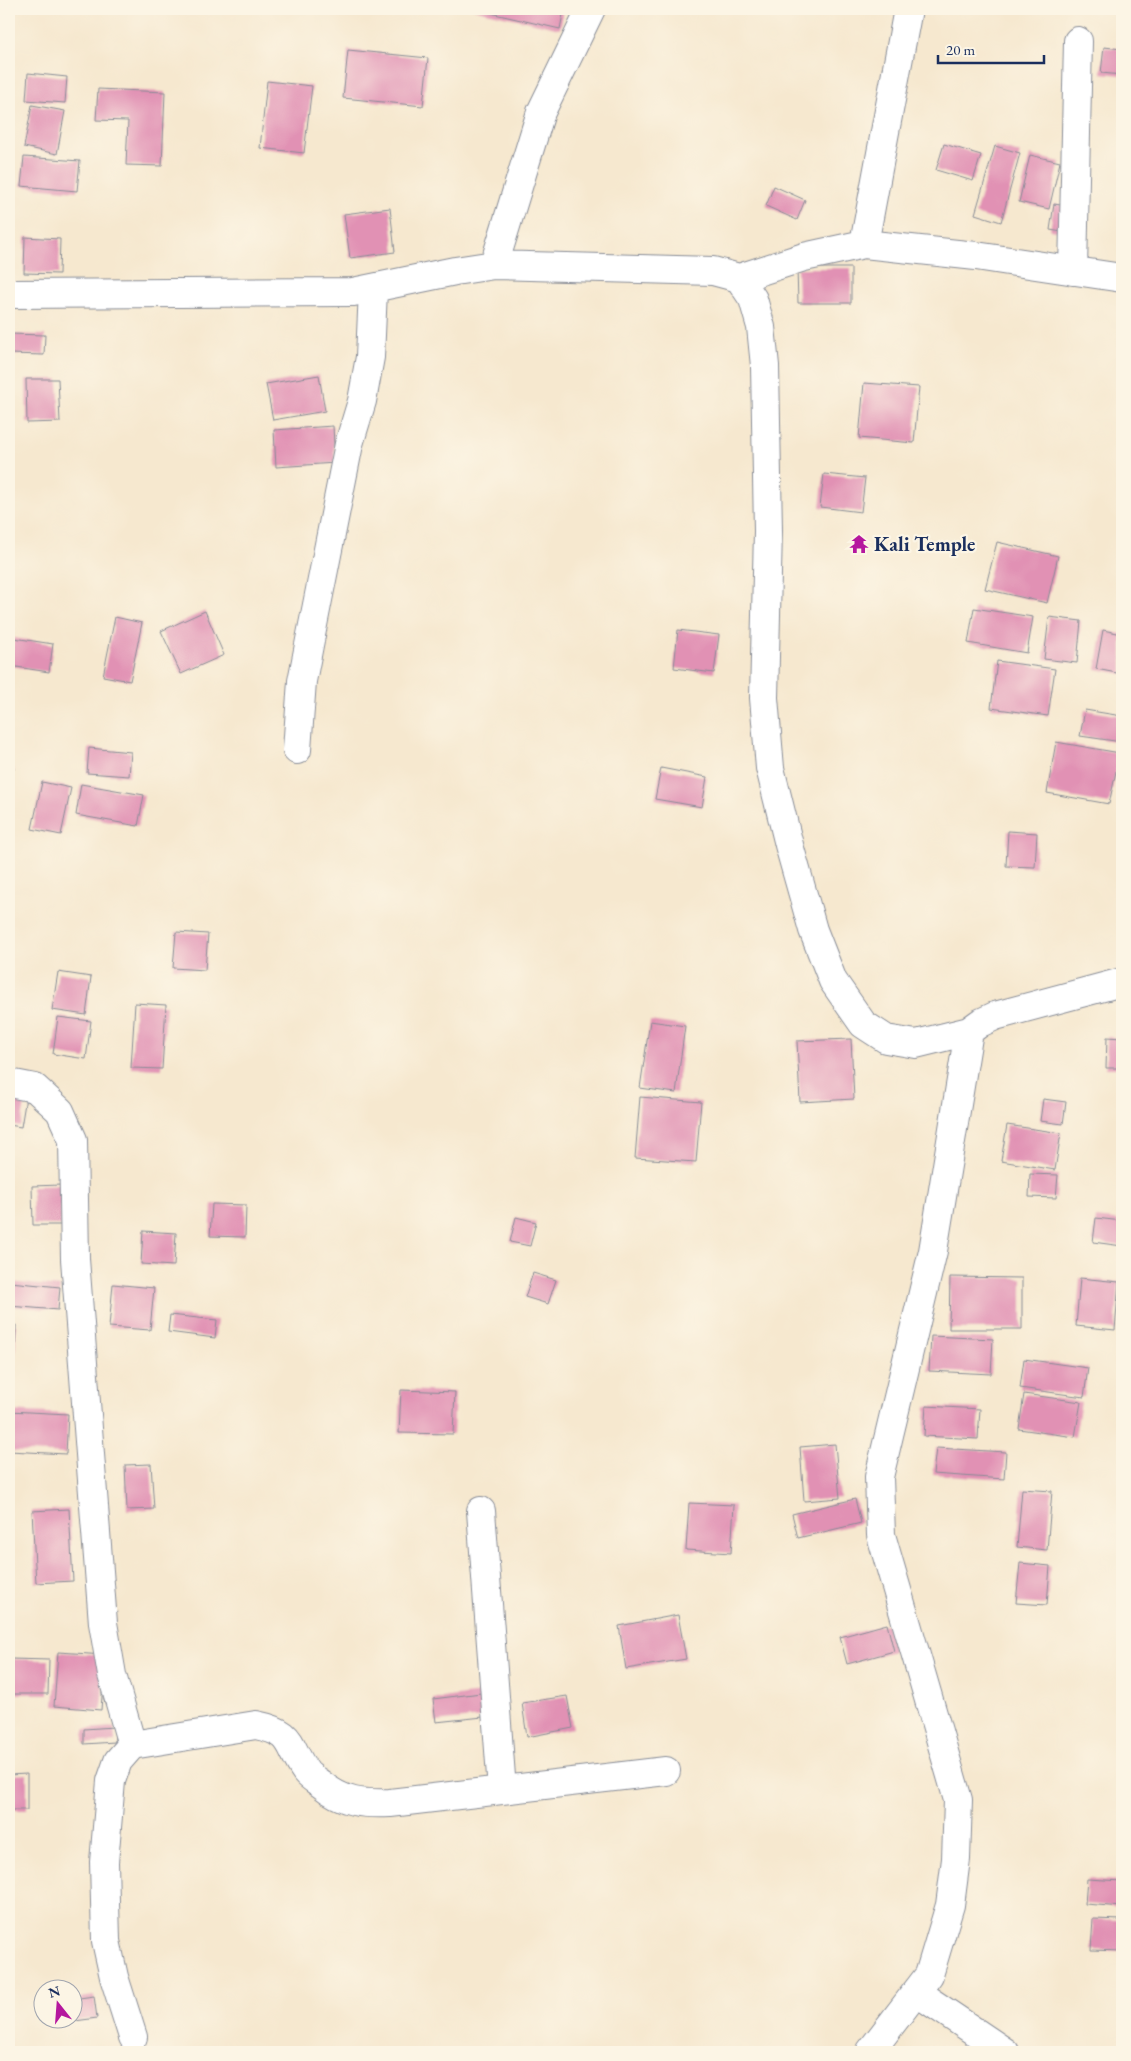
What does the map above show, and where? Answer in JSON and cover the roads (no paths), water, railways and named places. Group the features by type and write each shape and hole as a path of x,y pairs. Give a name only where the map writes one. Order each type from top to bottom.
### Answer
{"street":[{"path":"494,265 541,112 591,9"},
{"path":"864,244 908,9"},
{"path":"1073,271 1078,41"},
{"path":"9,294 353,292 373,290 455,270 494,265 713,271 739,278 804,257 864,244 976,256 1122,278"},
{"path":"739,278 752,299 761,327 765,366 768,531 764,698 770,768 813,930 833,981 863,1024 886,1039 916,1044 969,1031 995,1016 1122,982"},
{"path":"298,750 302,681 349,444 362,401 370,357 373,290"},
{"path":"870,2052 929,1975 950,1905 957,1842 958,1800 881,1535 879,1477 933,1251 969,1031"},
{"path":"9,1084 34,1088 60,1111 73,1140 76,1259 103,1623 112,1675 132,1744"},
{"path":"481,1511 502,1790"},
{"path":"133,2037 114,1977 106,1941 104,1862 111,1781 118,1761 132,1744 256,1725 274,1729 290,1740 307,1773 334,1794 360,1804 390,1803 666,1771"},
{"path":"916,1992 1004,2052"}],"place":[{"name":"Kali Temple","path":"859,544"}]}
